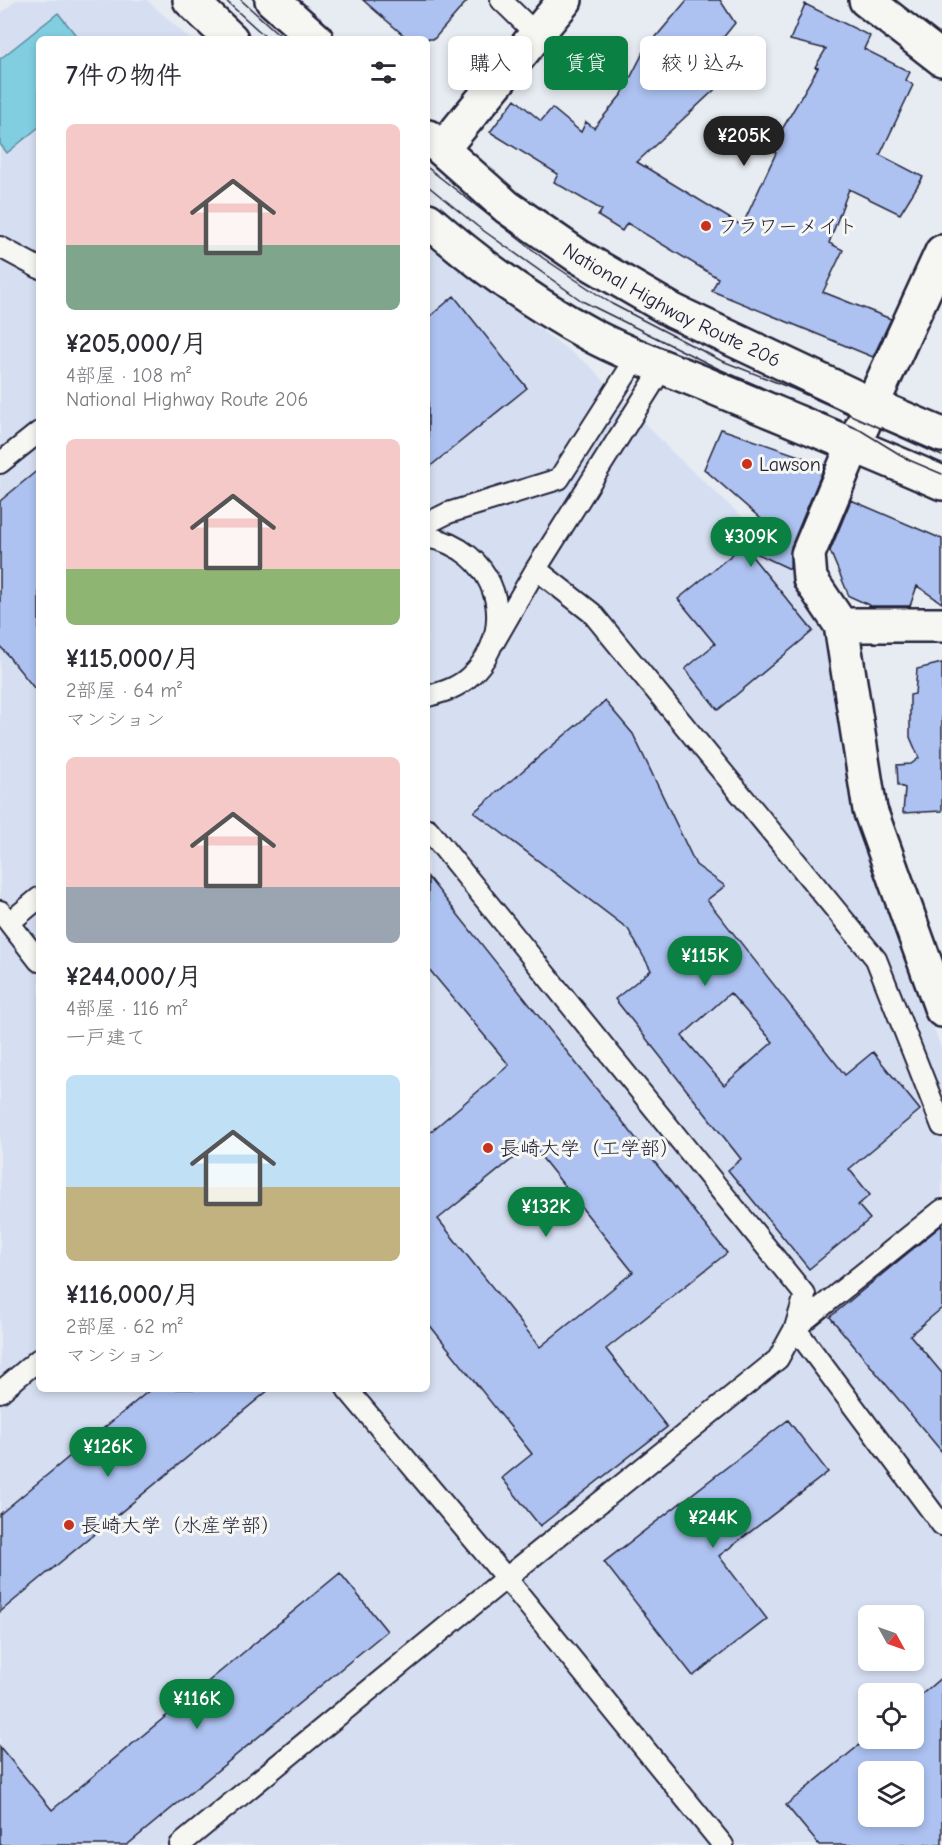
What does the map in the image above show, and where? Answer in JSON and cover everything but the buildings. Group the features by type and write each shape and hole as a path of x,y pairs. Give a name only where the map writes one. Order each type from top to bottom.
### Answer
{"main road":[{"path":"190,0 228,36"},
{"path":"272,0 313,36"},
{"path":"434,143 565,0"},
{"path":"866,0 942,59"},
{"name":"National Highway Route 206","path":"434,143 507,207 578,255 673,311 872,405 942,435"},
{"path":"430,222 512,288 591,336 822,433 854,444 942,483"},
{"path":"942,252 854,444 808,554 810,579 842,625 870,810 942,1010"},
{"path":"842,625 942,625"}],"lane":[{"path":"501,0 536,34"},
{"path":"0,247 36,266"},
{"path":"430,522 448,513 559,478 650,362"},
{"path":"430,696 448,691 468,679 484,662 650,362"},
{"path":"0,463 36,434"},
{"path":"430,538 460,548 480,565 493,589 498,615 494,642"},
{"path":"536,569 592,613 876,959 942,1126"},
{"path":"180,1845 778,1359 795,1329 805,1295 430,831"},
{"path":"36,900 5,917 36,957"},
{"path":"795,1329 942,1210"},
{"path":"795,1329 942,1525"},
{"path":"0,1392 36,1362"},
{"path":"350,1392 506,1578 723,1845"}],"shaded area":[{"path":"16,0 147,0 187,36 36,36 36,1392 430,1392 430,248 590,366 671,451 789,560 824,635 860,820 942,1051 942,1845 0,1845 0,14"}],"water":[{"path":"58,13 77,36 36,36 36,129 7,153 0,144 0,59"}],"tram line":[{"path":"225,0 265,36"},
{"path":"241,0 281,36"},
{"path":"430,170 543,258 612,304 720,360 793,389 942,456"},
{"path":"430,188 477,226 582,301 717,368 860,430 909,460 942,474"}],"place":[{"name":"フラワーメイト","path":"706,226"},
{"name":"Lawson","path":"747,464"},
{"name":"長崎大学（工学部）","path":"488,1148"},
{"name":"長崎大学（水産学部）","path":"69,1525"}]}
